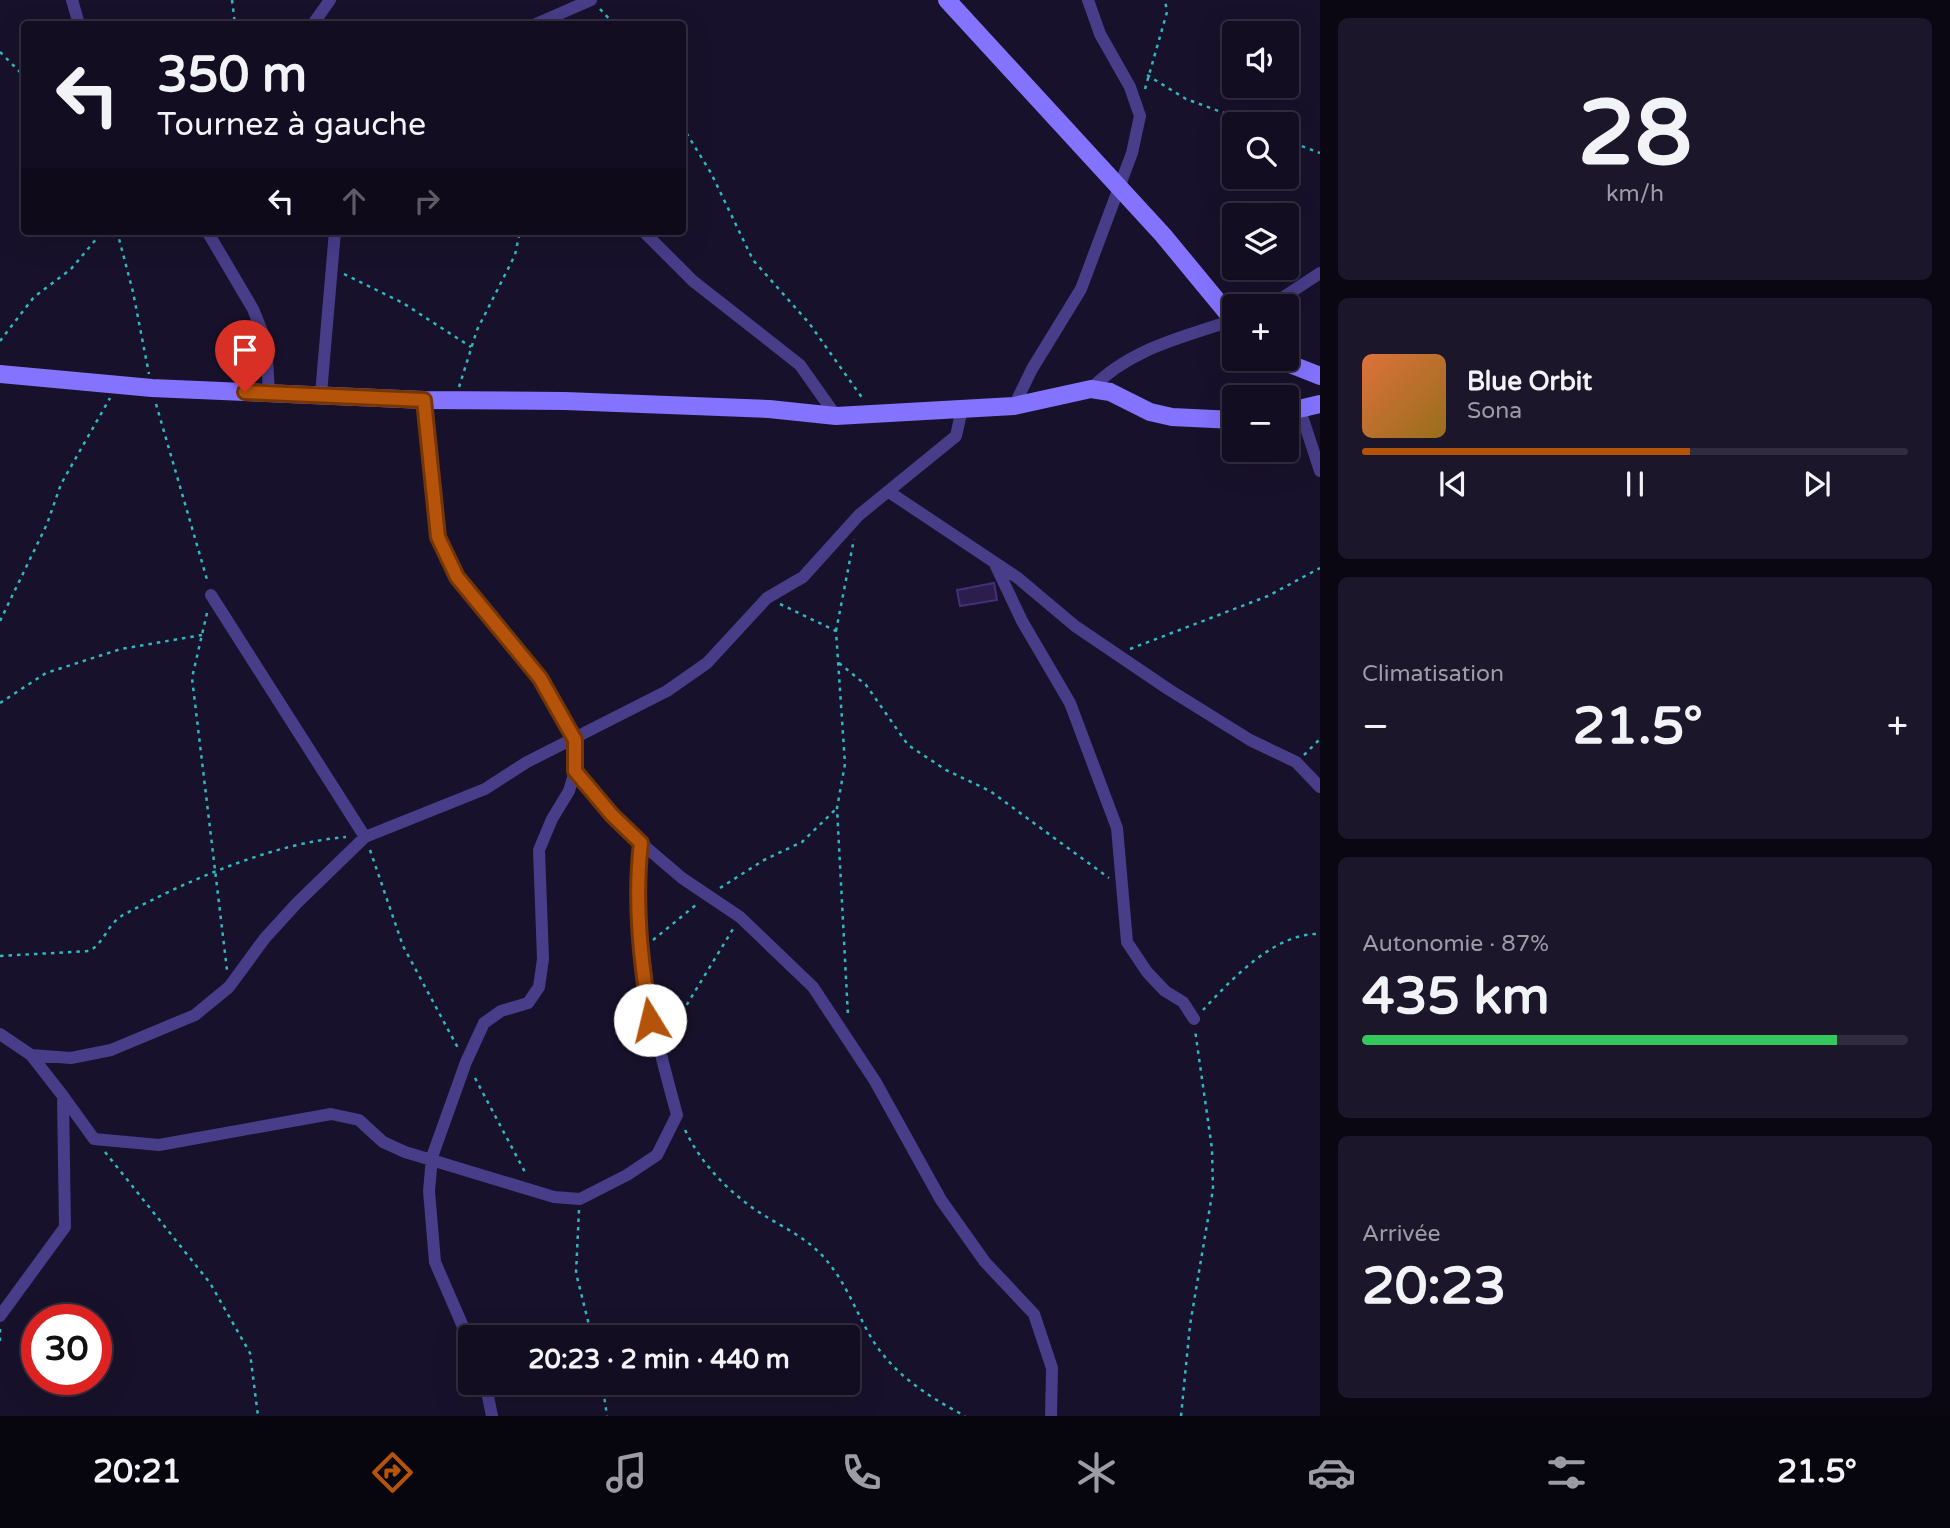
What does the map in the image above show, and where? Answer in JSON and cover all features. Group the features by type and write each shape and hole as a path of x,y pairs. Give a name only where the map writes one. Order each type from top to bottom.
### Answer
{"street":[{"path":"72,0 78,21"},
{"path":"315,21 330,0"},
{"path":"947,0 1163,234 1222,306"},
{"path":"1014,406 1032,369 1081,289 1119,187 1140,116 1129,87 1100,34 1088,0"},
{"path":"545,21 595,4"},
{"path":"209,235 262,332 269,393"},
{"path":"321,394 335,235"},
{"path":"647,235 693,281 800,365 836,416"},
{"path":"1288,294 1320,273"},
{"path":"1091,389 1125,360 1222,324"},
{"path":"1299,368 1320,376"},
{"path":"0,374 118,382 152,388 424,400 769,409 836,416 875,416 1014,406 1091,389 1111,392 1150,412 1172,417 1222,419"},
{"path":"424,400 438,537 457,577 540,678 575,740 575,771 569,791 552,819 539,850 542,959 538,986 527,1003 501,1011 484,1023 466,1062 432,1157 429,1191 435,1262 462,1325"},
{"path":"1299,409 1320,404"},
{"path":"31,1055 71,1058 111,1050 195,1015 229,987 265,939 362,839 485,789 527,762 667,691 707,663 767,598 803,577 859,515 956,436 962,409"},
{"path":"1299,424 1320,471"},
{"path":"890,492 1018,578 1075,626 1168,689 1238,733 1296,762 1320,787"},
{"path":"994,562 1022,621 1070,703 1116,828 1121,853 1120,886 1127,943 1132,955 1165,991 1183,1002 1194,1019"},
{"path":"211,595 362,839"},
{"path":"575,771 612,815 641,843 740,918 813,988 875,1081 941,1200 985,1262 1034,1314 1052,1368 1051,1416"},
{"path":"0,1034 31,1055 94,1139 159,1145 331,1114 359,1121 383,1142 405,1152 432,1157 554,1197 580,1199 627,1175 657,1155 677,1115 650,1020 639,950 637,879 641,843"},
{"path":"0,1316 65,1227 63,1096"},
{"path":"488,1395 492,1416"}],"path":[{"path":"232,0 234,21"},
{"path":"1145,89 1167,12 1165,0"},
{"path":"595,4 611,21"},
{"path":"0,52 21,73"},
{"path":"1147,75 1186,99 1222,112"},
{"path":"686,132 711,173 753,260 808,323 875,416"},
{"path":"1299,145 1320,153"},
{"path":"0,341 34,298 71,269 100,235"},
{"path":"118,235 133,292 152,388 211,595 192,678 229,987"},
{"path":"456,399 471,347 515,255 519,235"},
{"path":"331,268 403,303 471,347"},
{"path":"0,621 47,524 61,484 118,382"},
{"path":"849,1023 837,808 845,764 836,631 859,515"},
{"path":"1118,653 1268,596 1320,568"},
{"path":"767,598 836,631"},
{"path":"0,703 46,673 121,649 202,635"},
{"path":"839,663 866,685 908,745 946,770 990,791 1120,886"},
{"path":"1296,762 1320,739"},
{"path":"639,950 707,895 764,860 802,842 837,808"},
{"path":"0,956 89,951 97,946 108,925 123,915 214,873 291,846 344,837 362,839 402,946 535,1190"},
{"path":"660,1052 680,1012 740,918"},
{"path":"1181,1416 1190,1325 1213,1189 1212,1149 1194,1019 1244,967 1272,949 1311,934 1320,934"},
{"path":"677,1115 697,1155 723,1182 751,1207 789,1227 827,1261 873,1342 905,1379 965,1416"},
{"path":"94,1139 210,1283 250,1353 258,1416"},
{"path":"580,1199 576,1273 589,1325"},
{"path":"604,1395 607,1416"}],"building":[{"path":"994,583 997,600 960,606 957,590"}],"route":[{"path":"245,392 424,400 438,537 457,577 540,678 575,740 575,771 612,815 641,843 637,879 639,950 650,1020"}]}
